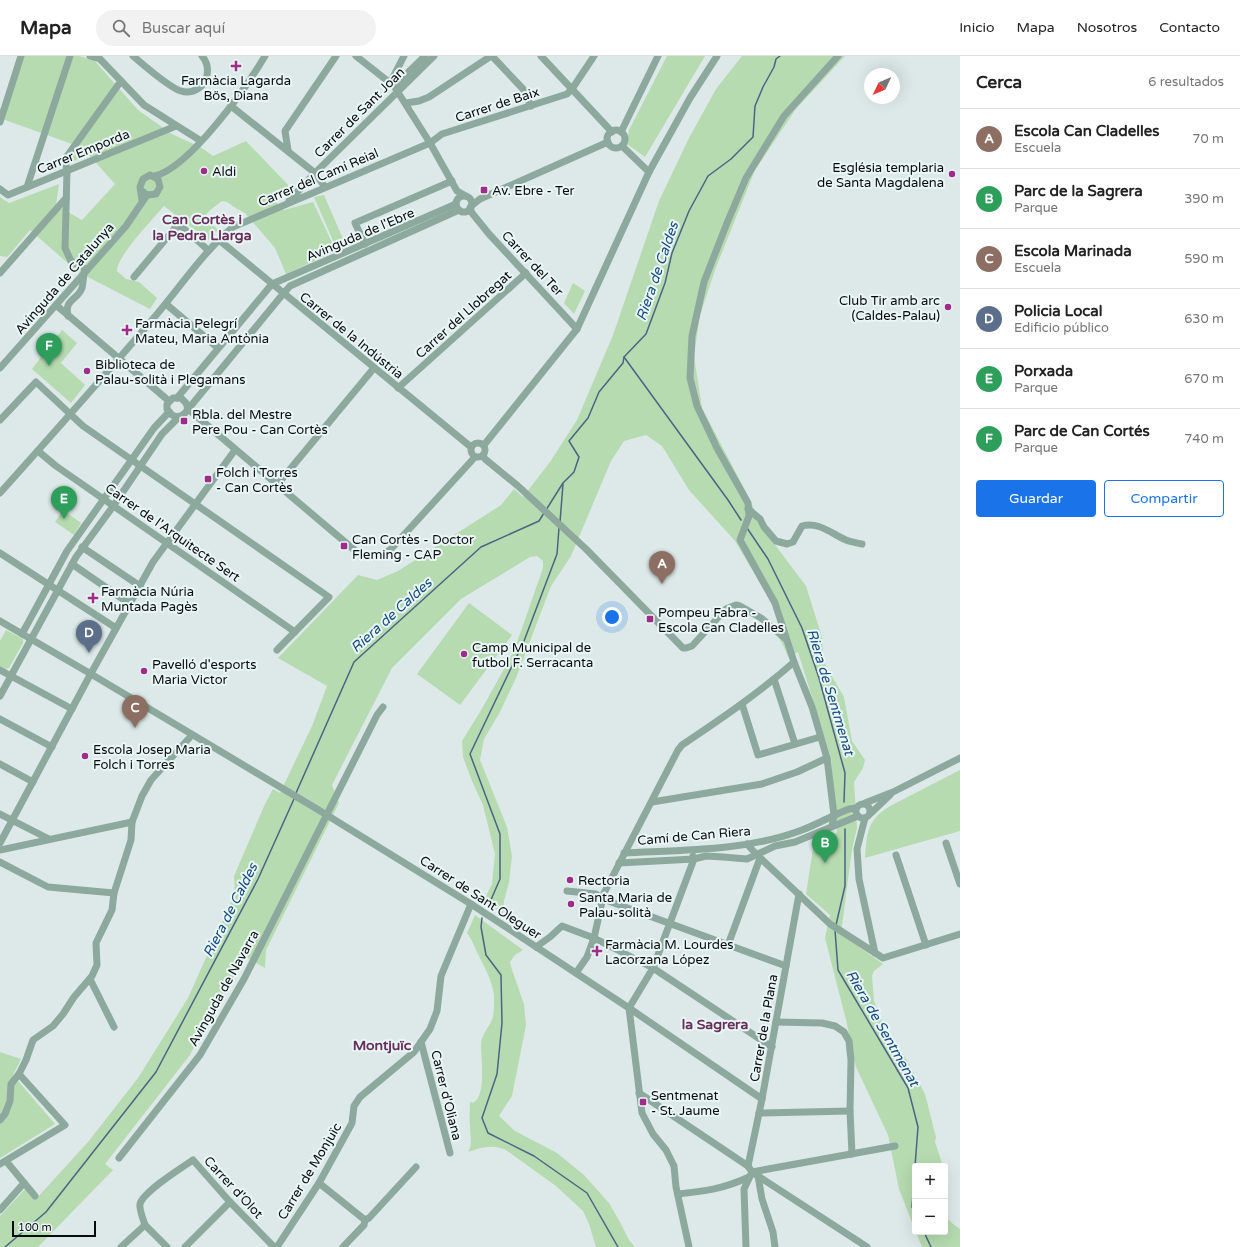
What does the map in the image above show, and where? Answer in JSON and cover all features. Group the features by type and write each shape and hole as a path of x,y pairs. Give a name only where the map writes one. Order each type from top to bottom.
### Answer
{"street":[{"path":"0,122 21,56"},
{"path":"27,187 70,56"},
{"path":"90,56 100,59 144,105 201,141"},
{"path":"132,56 173,87 186,92 197,90 205,82 208,68 206,60 202,56"},
{"path":"163,174 159,191 156,194 144,196 141,183 143,179 146,176 163,174 183,160 231,106 248,82 250,74 261,56"},
{"path":"288,150 285,131 336,56"},
{"path":"356,56 394,86 430,143 465,205"},
{"path":"394,86 404,56"},
{"name":"Carrer de Sant Joan","path":"286,204 394,86 425,56"},
{"name":"Carrer de Sant Joan","path":"394,86 434,56"},
{"path":"406,103 429,98 491,56 523,88 531,106"},
{"path":"541,56 612,132"},
{"path":"572,89 594,56"},
{"path":"621,132 658,56"},
{"path":"483,455 485,451 484,445 577,329 649,172 690,98 717,56"},
{"path":"832,826 834,815 827,758 812,707 794,662 774,603 740,540 749,516 748,503 717,448 697,406 690,378 692,336 704,282 746,178 784,116 838,56"},
{"path":"68,316 67,305 82,289 86,272 72,261 65,248 67,171 65,159 121,81"},
{"name":"Carrer de Baix","path":"430,143 442,134 567,94 572,89"},
{"path":"231,106 315,173 325,187"},
{"name":"Carrer Emporda","path":"0,189 8,195 176,126"},
{"path":"612,132 621,132 625,137 624,143 622,146 615,148 608,142 608,137 612,132"},
{"name":"Avinguda de l'Ebre","path":"272,284 365,244 480,199 608,142"},
{"name":"Carrer del Camí Reial","path":"1,491 119,359 166,304 208,250 233,227 430,143"},
{"path":"622,146 649,172"},
{"path":"155,176 160,182"},
{"path":"365,244 355,223 452,181"},
{"name":"Avinguda de Catalunya","path":"0,368 126,226 144,196"},
{"path":"0,273 66,198"},
{"name":"Avinguda de l'Ebre","path":"188,409 290,286 465,205"},
{"name":"Carrer del Ter","path":"465,205 577,329"},
{"path":"134,277 178,226 181,226 208,250"},
{"name":"Carrer de la Indústria","path":"218,240 471,447"},
{"name":"Carrer del Llobregat","path":"398,388 526,273"},
{"path":"177,398 272,284"},
{"path":"166,304 218,348"},
{"path":"56,305 169,401"},
{"path":"45,318 56,312 68,316"},
{"path":"276,485 374,368"},
{"path":"0,420 36,382 83,426 328,597 276,650"},
{"path":"179,417 175,417 169,412 167,406 169,401 173,398 184,400 188,409 235,450 358,553 365,556 373,557 383,555 392,549 475,456 478,457 483,455"},
{"path":"0,696 82,547 114,505 162,434 188,409"},
{"path":"22,634 67,552 154,428 169,412"},
{"path":"475,456 471,452 471,447 476,442 480,442 484,445"},
{"path":"0,843 153,562 235,450"},
{"name":"Carrer de l'Arquitecte Sert","path":"38,451 56,466 295,632"},
{"path":"483,455 485,459 518,486 586,549 683,648 692,646 726,610 736,605 761,618 787,640"},
{"path":"748,509 760,519 776,542 787,544 793,542 802,526 807,524 815,525 847,540 862,544"},
{"path":"82,547 140,586"},
{"path":"0,553 116,628"},
{"path":"72,564 130,604"},
{"name":"Carrer de Sant Oleguer","path":"0,622 32,639 317,809 472,904 629,1008 762,1099"},
{"path":"576,973 587,957 594,938 604,893 678,750 682,745 742,704 794,662"},
{"path":"0,670 72,710"},
{"path":"774,679 795,744"},
{"path":"742,704 758,755 820,737"},
{"name":"Avinguda de Navarra","path":"119,1158 200,1055 244,979 377,715 383,707"},
{"path":"0,719 52,747"},
{"path":"0,1120 5,1114 10,1101 11,1084 19,1074 26,1060 33,1040 54,1026 74,997 90,979 97,965 96,943 112,910 114,893 131,840 132,822 142,796 151,780 192,735"},
{"path":"652,802 762,784 797,772 827,758"},
{"name":"Camí de Can Riera","path":"862,814 859,804 893,792 960,758"},
{"path":"0,764 33,782"},
{"name":"Camí de Can Riera","path":"619,863 694,860 706,856 747,859 758,856 775,846 795,842 862,814 893,792"},
{"path":"865,803 870,807 862,814 856,849 860,879 875,953"},
{"name":"Camí de Can Riera","path":"624,853 747,844 802,830 849,809 862,814"},
{"path":"0,814 49,839"},
{"path":"0,850 132,822"},
{"path":"946,843 960,884"},
{"path":"747,844 830,924 883,958 960,934"},
{"path":"689,1247 674,1166 666,1150 652,1134 642,1113 629,1008 653,968 694,860 693,849"},
{"path":"896,855 926,945"},
{"path":"728,945 758,856"},
{"path":"0,862 48,887 114,893"},
{"path":"567,891 596,894 603,899 786,966"},
{"name":"Carrer de la Plana","path":"746,1247 744,1188 752,1173 759,1113 799,894"},
{"name":"Carrer de Monjuïc","path":"275,1247 320,1183 352,1123 354,1106 360,1097 414,1052 430,1029 437,1011 441,976 472,904"},
{"path":"536,947 562,926 594,938 653,968 772,1047"},
{"path":"90,979 114,1027"},
{"path":"776,1022 822,1023 835,1026 844,1032 849,1041 851,1060 850,1110 852,1154"},
{"name":"Carrer d'Oliana","path":"421,1042 450,1153"},
{"path":"19,1074 65,1125 3,1162 35,1196"},
{"path":"639,1092 752,1173 867,1247"},
{"path":"759,1113 850,1110"},
{"path":"678,1194 715,1190 735,1184 752,1173 895,1146"},
{"name":"Carrer d'Olot","path":"145,1225 140,1205 143,1198 193,1160 230,1202 275,1247"},
{"path":"343,1247 364,1225 365,1220 369,1218 416,1167"},
{"path":"752,1173 773,1232 775,1247"},
{"path":"0,1210 24,1183"},
{"path":"320,1183 365,1220"},
{"path":"185,1247 230,1202"},
{"path":"121,1247 145,1225 167,1247"}],"green space":[{"path":"24,56 79,56 94,60 138,110 172,134 202,148 213,156 246,141 290,187 274,200 284,210 313,202 336,251 286,274 275,248 245,213 227,202 222,201 210,210 205,217 218,230 208,240 164,206 129,247 118,265 117,271 126,279 139,282 157,298 150,309 78,272 30,230 7,257 0,256 0,197 9,203 59,184 56,205 82,220 115,184 88,154 64,166 72,144 5,120 0,123 0,108 6,110"},
{"path":"667,56 705,56 645,157 627,144 629,130"},
{"path":"742,56 845,56 796,109 755,170 715,270 700,315 694,356 702,408 764,530 806,586 822,637 825,664 844,697 852,741 865,760 863,768 854,782 857,828 852,849 841,934 883,964 874,971 872,976 874,1001 887,1036 907,1060 925,1094 936,1137 935,1142 942,1163 912,1163 912,1222 899,1189 888,1135 856,1067 846,1020 825,938 830,915 806,894 814,842 837,833 831,758 798,652 788,657 776,633 779,626 773,605 735,541 689,490 662,446 646,435 624,441 611,461 571,556 551,586 516,678 500,712 484,739 480,760 507,827 512,856 503,914 482,899 486,896 492,884 495,854 483,805 463,757 462,741 514,651 543,568 543,561 537,556 530,557 461,599 392,668 332,785 339,803 266,950 265,968 246,957 212,1011 190,1055 105,1164 113,1170 38,1247 0,1247 0,1216 25,1189 36,1199 88,1142 138,1078 188,998 235,893 234,876 265,804 273,789 280,793 312,726 327,686 278,658 358,575 377,580 398,571 501,505 514,489 523,497 550,462 577,420 613,335 659,201 689,138 716,89"},
{"path":"324,195 347,248 338,252 314,197"},
{"path":"573,283 585,291 574,314 564,303"},
{"path":"62,330 77,343 61,363 85,385 71,403 32,369"},
{"path":"63,510 81,523 74,535 55,522"},
{"name":"Camp Municipal de futbol F. Serracanta","path":"469,603 512,635 460,705 417,674"},
{"path":"6,630 23,639 23,643 9,668 6,669 0,666 0,641"},
{"path":"960,770 960,831 865,858 870,827 873,821 884,810"},
{"path":"475,915 523,950 515,955 510,962 524,1004 526,1025 512,1096 499,1116 515,1131 557,1153 584,1175 609,1203 629,1240 635,1247 596,1247 589,1224 583,1211 556,1186 506,1150 496,1147 487,1147 468,1152 471,1143 470,1101 472,1103 477,1100 480,1094 482,1077 481,1041 493,1017 494,1006 494,995 490,978 472,940 467,933"},
{"path":"0,1052 21,1059 13,1075 55,1124 0,1158"},
{"path":"948,1219 960,1229 960,1247 922,1247 917,1235 948,1235"}],"waterway":[{"name":"Riera de Caldes","path":"546,510 563,483 574,472 579,457 569,441 588,418 599,392 623,363 624,357 646,334 665,283 672,253 689,211 708,176 731,159 753,137 755,106 774,67 776,59 780,56"},
{"name":"Riera de Sentmenat","path":"624,357 741,520"},
{"path":"560,522 563,484"},
{"name":"Riera de Caldes","path":"296,793 354,662 481,547 539,521 544,513"},
{"path":"490,902 500,879 500,834 470,754 524,641 557,554 559,528"},
{"name":"Riera de Sentmenat","path":"747,528 768,559 802,628 819,678 845,773 844,802"},
{"name":"Riera de Caldes","path":"5,1247 46,1212 156,1072 258,879 294,799"},
{"name":"Riera de Sentmenat","path":"836,925 845,886 845,829"},
{"path":"482,918 481,927 486,955 501,975 502,1023 497,1074 482,1118 488,1133 534,1156 587,1193 618,1247"},
{"name":"Riera de Sentmenat","path":"835,930 838,970 908,1088 918,1127 915,1163"},
{"name":"Riera de Sentmenat","path":"925,1235 931,1247"}],"place":[{"name":"Farmàcia Lagarda Bös, Diana","path":"236,66"},
{"name":"Aldi","path":"204,171"},
{"name":"Església templaria de Santa Magdalena","path":"952,174"},
{"name":"Av. Ebre - Ter","path":"484,190"},
{"name":"Club Tir amb arc (Caldes-Palau)","path":"948,307"},
{"name":"Farmàcia Pelegrí Mateu, Maria Antònia","path":"127,330"},
{"name":"Parc de Can Cortés","path":"49,366"},
{"name":"Biblioteca de Palau-solità i Plegamans","path":"87,371"},
{"name":"Rbla. del Mestre Pere Pou - Can Cortès","path":"184,421"},
{"name":"Folch i Torres - Can Cortès","path":"208,479"},
{"name":"Porxada","path":"64,519"},
{"name":"Can Cortès - Doctor Fleming - CAP","path":"344,546"},
{"name":"Escola Can Cladelles","path":"662,584"},
{"name":"Farmàcia Núria Muntada Pagès","path":"93,598"},
{"name":"Pompeu Fabra - Escola Can Cladelles","path":"650,619"},
{"name":"Policia Local","path":"89,653"},
{"name":"Camp Municipal de futbol F. Serracanta","path":"464,654"},
{"name":"Pavelló d'esports Maria Victor","path":"144,671"},
{"name":"Escola Marinada","path":"135,728"},
{"name":"Escola Josep Maria Folch i Torres","path":"85,756"},
{"name":"Parc de la Sagrera","path":"825,863"},
{"name":"Rectoria","path":"570,880"},
{"name":"Santa Maria de Palau-solità","path":"571,904"},
{"name":"Farmàcia M. Lourdes Lacorzana López","path":"597,951"},
{"name":"Sentmenat - St. Jaume","path":"643,1102"}],"district":[{"name":"Can Cortès i la Pedra Llarga","path":"202,228"},
{"name":"la Sagrera","path":"715,1024"},
{"name":"Montjuïc","path":"382,1045"}]}
